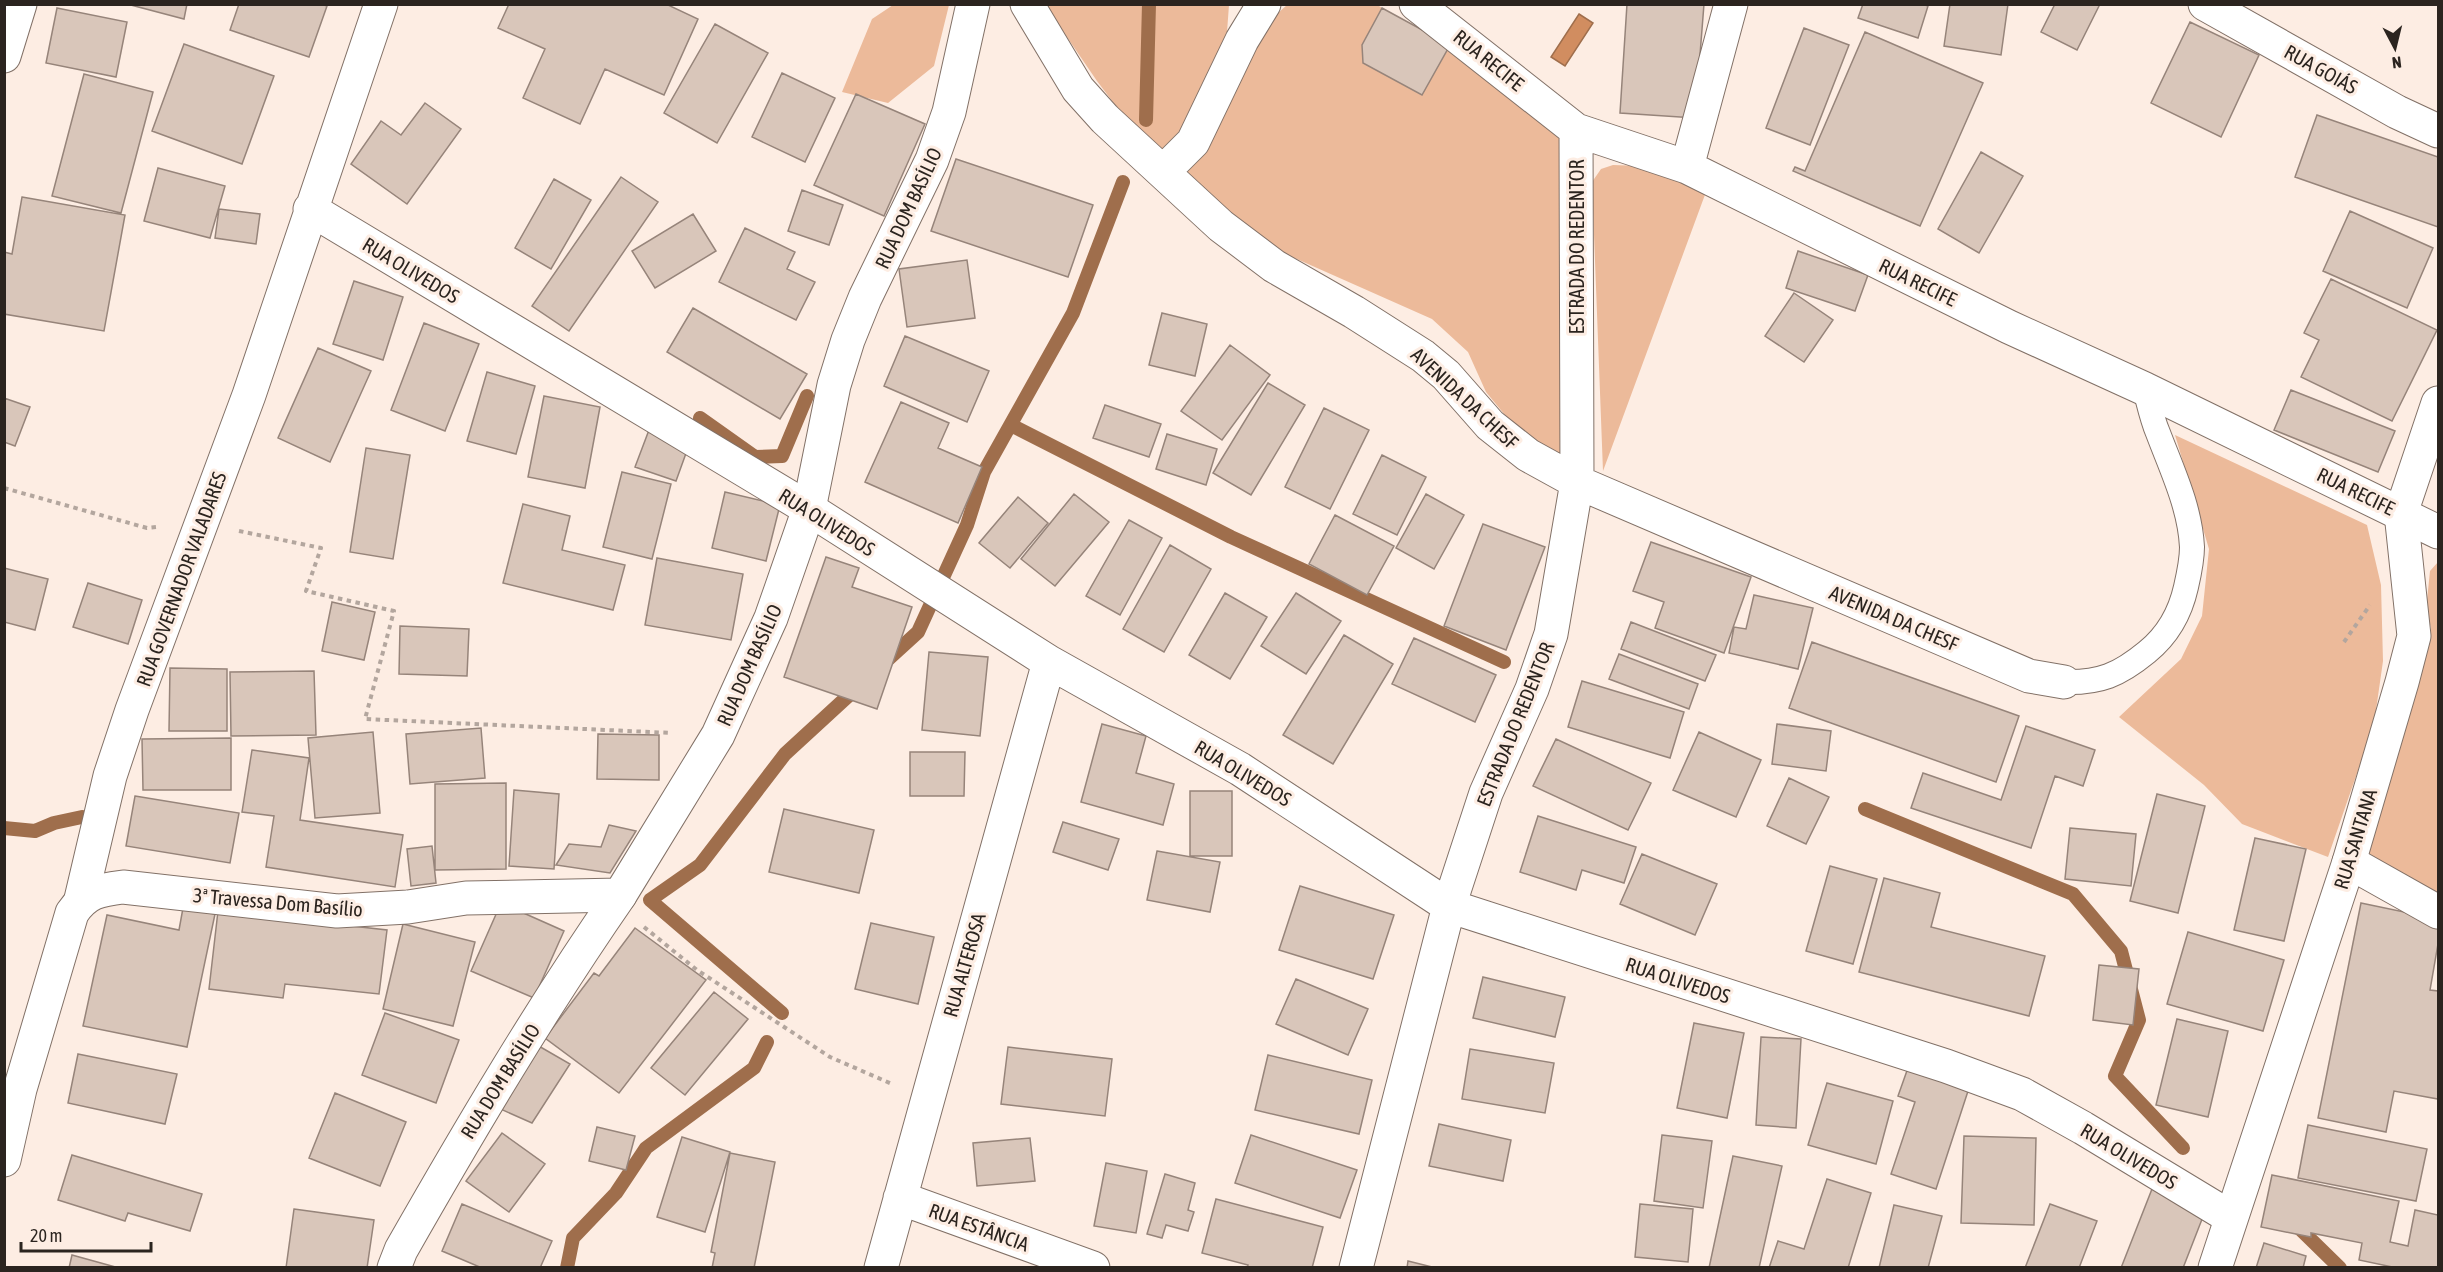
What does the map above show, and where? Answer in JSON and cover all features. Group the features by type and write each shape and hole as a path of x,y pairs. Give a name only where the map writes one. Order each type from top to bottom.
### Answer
{"street":[{"path":"4,56 20,4"},
{"name":"RUA GOVERNADOR VALADARES","path":"4,1160 12,1087 72,913 81,899 110,776 132,710 249,395 381,4"},
{"name":"RUA DOM BASÍLIO","path":"394,1268 401,1250 520,1047 618,899 718,735 771,618 809,509 834,385 848,340 932,160 949,112 973,4"},
{"name":"AVENIDA DA CHESF","path":"1027,4 1078,89 1105,119 1221,226 1274,266 1414,350 1446,375 1491,425 1528,455 1577,482 2029,676 2064,682"},
{"path":"1163,172 1193,142 1242,40 1264,4"},
{"name":"RUA RECIFE","path":"1416,4 1576,130 1687,167 2009,327 2145,389 2439,532"},
{"path":"1687,167 1731,4"},
{"name":"RUA GOIÁS","path":"2205,4 2397,112 2439,131"},
{"name":"ESTRADA DO REDENTOR","path":"1356,1268 1449,906 1486,793 1532,689 1551,634 1577,482 1576,130"},
{"name":"RUA OLIVEDOS","path":"310,209 809,509 1049,662 1240,769 1449,906 1946,1066 2022,1094 2230,1217"},
{"name":"RUA SANTANA","path":"2215,1268 2349,862 2414,636 2401,513 2439,403"},
{"name":"RUA ALTEROSA","path":"881,1268 1049,662"},
{"path":"2349,862 2439,912"},
{"name":"3ª Travessa Dom Basílio","path":"81,899 101,890 123,886 337,910 408,907 466,898 618,899"},
{"name":"RUA ESTÂNCIA","path":"900,1198 1093,1268"}],"lane":[{"path":"2064,682 2088,683 2111,676 2133,663 2163,639 2181,606 2192,548 2188,519 2176,479 2156,430 2145,389"}],"path":[{"path":"4,488 147,528"},
{"path":"201,523 321,548 306,591 394,611 364,719 718,735"},
{"path":"618,899 697,970 830,1057 926,1099"}],"shaded area":[{"path":"1376,4 1382,8 1362,45 1363,62 1422,94 1450,45 1565,138 1569,462 1514,426 1486,392 1468,352 1432,319 1281,252 1183,179 1187,162 1268,22 1287,5"},
{"path":"893,5 949,5 934,66 888,103 842,92 872,19"},
{"path":"1045,5 1229,5 1227,32 1207,93 1168,154 1147,147 1097,81"},
{"path":"1579,14 1593,23 1565,66 1551,57"},
{"path":"1613,165 1641,166 1706,192 1603,471 1592,182 1601,169"},
{"path":"2175,435 2367,525 2381,585 2383,661 2374,724 2328,857 2242,824 2204,785 2119,717 2181,659 2202,616 2209,549"},
{"path":"2438,562 2438,901 2366,859 2431,628 2426,610 2430,571"}],"building":[{"path":"127,4 187,4 184,19"},
{"path":"239,4 321,4 327,6 309,57 230,30"},
{"path":"509,4 666,4 698,19 664,95 605,69 580,124 523,98 545,49 498,28"},
{"path":"1627,4 1704,4 1695,118 1620,113"},
{"path":"1863,4 1922,4 1928,6 1918,38 1858,18"},
{"path":"1950,4 2008,4 2001,55 1944,46"},
{"path":"2055,4 2100,4 2077,50 2041,32"},
{"path":"57,8 127,22 116,77 46,63"},
{"path":"1382,8 1450,45 1422,95 1363,63 1362,45"},
{"path":"2190,22 2259,55 2221,137 2151,103"},
{"path":"715,24 768,53 717,143 664,113"},
{"path":"1804,28 1849,45 1810,145 1766,128"},
{"path":"1865,32 1983,83 1920,226 1793,171 1795,167 1805,171"},
{"path":"184,44 274,76 242,164 152,131"},
{"path":"782,73 835,98 805,162 752,137"},
{"path":"84,74 153,92 121,213 52,196"},
{"path":"856,94 925,124 884,216 814,185"},
{"path":"425,103 461,129 407,204 351,164 381,121 401,135"},
{"path":"2317,115 2438,157 2438,227 2295,177"},
{"path":"1981,152 2023,176 1979,253 1938,229"},
{"path":"956,159 1093,205 1068,277 931,231"},
{"path":"158,168 225,186 210,238 144,221"},
{"path":"621,177 658,202 569,331 532,306"},
{"path":"554,179 591,200 551,269 515,248"},
{"path":"802,190 843,205 829,245 788,231"},
{"path":"22,197 125,215 104,331 4,314 4,252 12,254"},
{"path":"219,209 260,214 256,244 215,238"},
{"path":"2350,211 2433,248 2407,308 2323,271"},
{"path":"693,214 716,251 655,288 632,251"},
{"path":"745,228 795,252 787,269 815,282 796,320 719,282"},
{"path":"1798,251 1868,275 1855,311 1786,288"},
{"path":"967,260 975,318 907,327 899,269"},
{"path":"2331,279 2437,330 2392,421 2301,377 2319,340 2304,333"},
{"path":"354,281 403,297 383,360 333,344"},
{"path":"1794,293 1833,320 1804,362 1765,336"},
{"path":"693,308 807,374 780,419 667,352"},
{"path":"1162,313 1207,324 1195,376 1149,365"},
{"path":"424,323 479,344 445,431 391,410"},
{"path":"905,336 989,371 967,422 884,386"},
{"path":"1230,345 1270,375 1222,440 1181,411"},
{"path":"318,348 371,371 330,462 278,438"},
{"path":"487,372 535,386 516,454 467,441"},
{"path":"1268,383 1305,405 1251,495 1213,473"},
{"path":"2291,390 2395,431 2378,472 2274,430"},
{"path":"544,396 600,407 585,488 528,477"},
{"path":"4,398 30,407 15,446 4,442"},
{"path":"901,402 949,423 938,448 982,467 958,523 865,482"},
{"path":"1105,405 1161,424 1149,457 1093,438"},
{"path":"1324,408 1369,430 1330,509 1285,487"},
{"path":"649,430 689,445 676,481 635,467"},
{"path":"1167,434 1217,449 1206,485 1156,469"},
{"path":"366,448 410,455 393,559 350,552"},
{"path":"1382,455 1426,477 1397,535 1353,514"},
{"path":"622,472 671,484 652,559 603,547"},
{"path":"725,492 780,505 766,561 712,548"},
{"path":"1074,494 1109,522 1055,586 1021,559"},
{"path":"1426,494 1464,515 1434,569 1396,548"},
{"path":"1018,497 1048,523 1010,568 979,543"},
{"path":"523,504 570,516 562,550 625,565 613,610 503,583"},
{"path":"1335,515 1394,546 1367,595 1309,564"},
{"path":"1129,520 1162,538 1120,615 1086,596"},
{"path":"1483,524 1545,547 1506,650 1444,626"},
{"path":"1651,542 1751,577 1724,653 1655,628 1664,602 1633,591"},
{"path":"1170,545 1211,569 1164,652 1123,629"},
{"path":"826,557 859,568 852,587 912,607 877,709 784,677"},
{"path":"657,558 743,574 731,640 645,625"},
{"path":"4,568 48,579 35,630 4,622"},
{"path":"88,583 142,600 128,644 73,627"},
{"path":"1225,593 1267,617 1230,679 1189,655"},
{"path":"1296,593 1341,621 1306,674 1261,646"},
{"path":"1754,595 1813,608 1798,669 1729,653 1734,627 1746,629"},
{"path":"332,602 375,612 364,660 322,651"},
{"path":"1631,622 1716,655 1705,681 1621,649"},
{"path":"400,626 469,629 467,676 399,674"},
{"path":"1344,635 1393,664 1333,764 1283,735"},
{"path":"1414,638 1496,675 1475,722 1392,684"},
{"path":"1812,642 2019,716 1996,782 1789,708"},
{"path":"929,652 988,657 980,736 922,730"},
{"path":"1619,654 1698,684 1689,709 1609,679"},
{"path":"170,668 227,669 227,731 169,731"},
{"path":"314,671 316,735 231,736 230,672"},
{"path":"1582,681 1684,712 1670,758 1568,727"},
{"path":"1102,724 1146,736 1136,773 1174,784 1163,825 1081,802"},
{"path":"1777,724 1831,731 1826,771 1772,764"},
{"path":"2026,726 2095,750 2083,786 2055,776 2031,848 1911,808 1923,773 2001,800"},
{"path":"481,728 485,778 410,784 406,734"},
{"path":"373,732 380,813 315,818 308,738"},
{"path":"1699,732 1761,760 1736,817 1673,790"},
{"path":"598,734 659,735 659,780 597,779"},
{"path":"231,738 231,790 143,790 142,739"},
{"path":"1556,739 1651,783 1628,830 1533,786"},
{"path":"252,750 309,758 300,820 403,835 395,887 266,867 274,816 242,812"},
{"path":"910,752 965,752 964,796 910,796"},
{"path":"1789,778 1829,797 1806,844 1767,826"},
{"path":"506,783 506,869 435,870 435,784"},
{"path":"514,790 559,794 554,869 509,866"},
{"path":"1190,791 1232,791 1232,856 1190,856"},
{"path":"2157,794 2205,806 2178,913 2130,901"},
{"path":"135,796 239,813 230,863 126,846"},
{"path":"784,809 874,830 859,893 769,872"},
{"path":"1538,816 1636,847 1624,883 1582,870 1576,890 1520,872"},
{"path":"1063,822 1119,839 1108,870 1053,852"},
{"path":"609,825 636,831 610,873 556,865 569,844 601,847"},
{"path":"2070,828 2136,834 2131,886 2065,879"},
{"path":"2255,838 2306,849 2284,941 2234,930"},
{"path":"432,846 436,883 411,886 407,849"},
{"path":"1157,851 1220,862 1210,912 1147,900"},
{"path":"1642,854 1717,884 1695,935 1620,904"},
{"path":"1830,866 1877,879 1853,964 1806,951"},
{"path":"1884,878 1940,893 1931,927 2045,956 2029,1016 1859,972"},
{"path":"1300,886 1394,915 1373,979 1279,950"},
{"path":"501,903 564,931 534,998 471,971"},
{"path":"2361,903 2438,919 2438,944 2430,990 2438,991 2438,1099 2394,1091 2386,1132 2318,1118"},
{"path":"183,908 215,914 187,1047 83,1026 107,915 179,930"},
{"path":"218,911 387,930 379,994 285,984 283,998 209,989"},
{"path":"871,923 934,937 918,1004 855,989"},
{"path":"403,924 475,942 453,1026 383,1009"},
{"path":"635,928 706,980 619,1093 545,1038 594,973 599,976"},
{"path":"2188,932 2284,960 2263,1031 2167,1004"},
{"path":"2099,965 2139,969 2133,1025 2093,1020"},
{"path":"1483,977 1565,997 1555,1037 1473,1018"},
{"path":"1296,979 1368,1009 1348,1055 1276,1024"},
{"path":"714,992 748,1019 685,1095 651,1068"},
{"path":"385,1013 459,1040 436,1103 362,1075"},
{"path":"2177,1019 2228,1031 2208,1117 2156,1105"},
{"path":"1694,1023 1744,1033 1727,1118 1677,1108"},
{"path":"1761,1037 1801,1039 1796,1128 1756,1125"},
{"path":"537,1045 570,1064 532,1123 496,1107"},
{"path":"1008,1047 1112,1059 1105,1116 1001,1104"},
{"path":"1470,1049 1554,1063 1545,1113 1462,1099"},
{"path":"78,1054 177,1074 165,1124 68,1103"},
{"path":"1268,1055 1372,1080 1359,1134 1255,1110"},
{"path":"1909,1065 1970,1085 1936,1189 1891,1174 1915,1102 1898,1096"},
{"path":"1827,1083 1893,1101 1876,1164 1808,1145"},
{"path":"335,1093 406,1122 380,1186 309,1158"},
{"path":"1439,1124 1511,1140 1503,1181 1429,1166"},
{"path":"2308,1125 2427,1149 2416,1201 2298,1178"},
{"path":"597,1127 635,1136 626,1170 589,1161"},
{"path":"502,1133 545,1164 509,1212 466,1181"},
{"path":"1251,1135 1357,1170 1340,1218 1235,1183"},
{"path":"1662,1135 1712,1141 1703,1208 1654,1201"},
{"path":"1964,1136 2036,1138 2034,1225 1961,1223"},
{"path":"682,1137 730,1152 705,1232 657,1217"},
{"path":"1030,1138 1035,1181 977,1186 973,1143"},
{"path":"730,1153 775,1162 754,1268 712,1268 715,1253 711,1252"},
{"path":"72,1155 202,1194 190,1231 128,1213 125,1221 58,1200"},
{"path":"1733,1156 1782,1166 1759,1268 1709,1268"},
{"path":"1106,1163 1147,1171 1136,1233 1094,1226"},
{"path":"1165,1174 1195,1183 1188,1210 1194,1212 1188,1231 1166,1225 1162,1238 1147,1234"},
{"path":"2272,1175 2399,1201 2390,1242 2408,1246 2415,1210 2438,1215 2438,1268 2397,1268 2359,1260 2362,1243 2311,1233 2311,1237 2261,1227"},
{"path":"1827,1179 1871,1193 1848,1268 1769,1268 1778,1241 1804,1249"},
{"path":"2152,1189 2206,1209 2183,1268 2121,1268"},
{"path":"1216,1199 1323,1227 1312,1268 1247,1268 1248,1265 1202,1253"},
{"path":"462,1204 552,1241 540,1268 482,1268 442,1251"},
{"path":"1640,1204 1693,1209 1688,1262 1635,1257"},
{"path":"2050,1204 2097,1221 2079,1268 2025,1268"},
{"path":"1894,1205 1942,1216 1928,1268 1879,1268"},
{"path":"294,1209 374,1220 367,1268 286,1268"},
{"path":"2264,1243 2306,1256 2303,1268 2256,1268"},
{"path":"72,1255 119,1268 69,1268"},
{"path":"1408,1261 1436,1268 1407,1268"}],"waterway":[{"path":"1146,120 1149,4"},
{"path":"884,663 918,632 967,525 984,472 1073,313 1123,182"},
{"path":"700,418 755,457 782,456 807,396"},
{"path":"1011,425 1231,537 1504,662"},
{"path":"782,1013 650,900 700,865 785,754 859,686"},
{"path":"1865,809 2073,894 2121,951 2139,1020 2115,1076 2183,1148"},
{"path":"4,828 35,831 54,823 82,817"},
{"path":"567,1268 573,1238 616,1193 646,1148 754,1068 767,1042"},
{"path":"2294,1223 2340,1268"}]}
